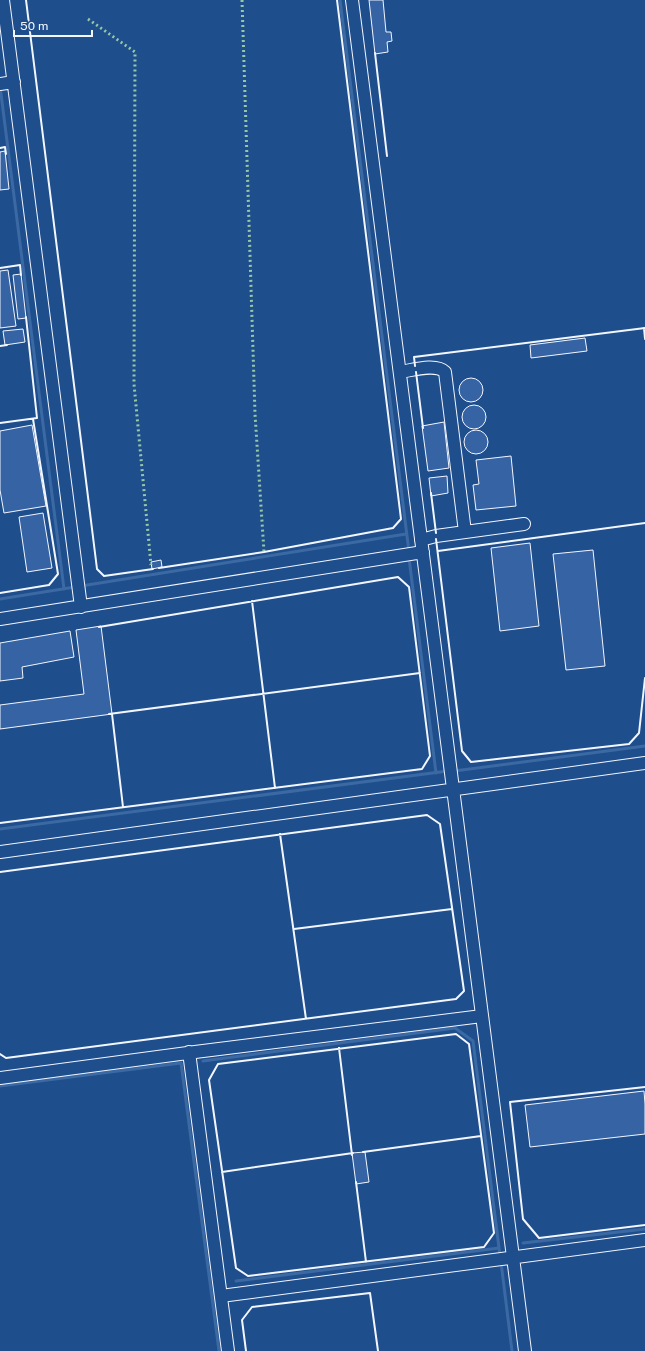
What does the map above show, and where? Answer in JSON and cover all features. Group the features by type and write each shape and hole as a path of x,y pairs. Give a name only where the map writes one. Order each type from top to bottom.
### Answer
{"lane":[{"path":"3,0 80,606"},
{"path":"352,0 525,1351"},
{"path":"0,84 14,82"},
{"path":"400,372 435,367 445,372 465,532"},
{"path":"0,619 422,546 465,532 524,524"},
{"path":"0,852 645,762"},
{"path":"0,1078 189,1052 482,1016"},
{"path":"189,1052 228,1351"},
{"path":"221,1296 645,1240"}],"building":[{"path":"369,0 383,0 386,32 391,32 392,41 387,42 388,52 375,54"},
{"path":"5,151 9,189 0,190 0,152"},
{"path":"8,270 16,326 0,328 0,271"},
{"path":"21,274 26,318 18,319 13,275"},
{"path":"23,329 25,342 5,345 3,331"},
{"path":"585,338 587,351 531,358 530,345"},
{"path":"471,378 479,382 483,390 479,398 471,402 463,398 459,390 463,382"},
{"path":"474,405 482,409 486,417 482,425 474,429 466,425 462,417 466,409"},
{"path":"444,422 449,468 428,471 422,426"},
{"path":"32,425 46,506 4,513 0,490 0,431"},
{"path":"476,430 484,434 488,442 484,450 476,454 468,450 464,442 468,434"},
{"path":"511,456 516,506 476,510 473,485 479,484 476,460"},
{"path":"447,476 448,493 431,496 429,478"},
{"path":"43,513 52,568 27,572 19,517"},
{"path":"530,543 539,626 500,631 491,548"},
{"path":"593,550 605,666 566,670 553,554"},
{"path":"161,560 162,567 152,569 151,562"},
{"path":"101,626 112,714 0,729 0,705 84,694 76,630"},
{"path":"70,631 74,657 22,667 23,678 0,681 0,643"},
{"path":"644,1091 645,1134 530,1147 525,1105"},
{"path":"365,1152 369,1182 356,1184 352,1153"}],"waterway":[{"path":"340,0 409,552"},
{"path":"0,86 64,589"},
{"path":"81,586 406,534"},
{"path":"409,558 436,773"},
{"path":"0,599 75,587"},
{"path":"454,771 645,746"},
{"path":"0,829 448,771"},
{"path":"203,1061 455,1028 473,1041 500,1256"},
{"path":"0,1086 181,1063 219,1351"},
{"path":"523,1243 645,1229"},
{"path":"236,1281 499,1248"},
{"path":"501,1262 512,1351"}],"hedge":[{"path":"242,0 255,414 264,552"},
{"path":"88,19 135,52 134,384 151,565"}],"wall":[{"path":"26,0 97,569 104,576 153,569"},
{"path":"159,568 264,552 393,528 401,519 337,0"},
{"path":"375,53 387,156"},
{"path":"0,148 5,147 6,154"},
{"path":"0,268 20,265 21,275"},
{"path":"0,423 37,418 26,317"},
{"path":"644,328 645,339"},
{"path":"415,366 414,357 645,328"},
{"path":"0,346 7,345"},
{"path":"416,372 423,428"},
{"path":"0,593 49,585 58,574 33,419"},
{"path":"431,493 436,533"},
{"path":"438,551 645,523"},
{"path":"436,539 462,751 471,762 629,744 639,733 645,678"},
{"path":"0,823 422,769 430,756 409,587 398,577 99,627"},
{"path":"252,601 275,788"},
{"path":"109,714 420,673"},
{"path":"112,714 123,807"},
{"path":"0,872 427,815 440,824 464,991 456,999 6,1058 0,1054"},
{"path":"280,834 306,1019"},
{"path":"294,929 452,909"},
{"path":"456,1034 469,1044 494,1233 484,1247 248,1276 236,1268 209,1080 218,1064 456,1034"},
{"path":"339,1048 352,1155"},
{"path":"645,1087 510,1102 523,1219 539,1238 645,1225"},
{"path":"363,1152 481,1136"},
{"path":"222,1172 353,1153"},
{"path":"356,1182 366,1262"},
{"path":"246,1351 242,1320 252,1307 370,1293 378,1351"}]}
